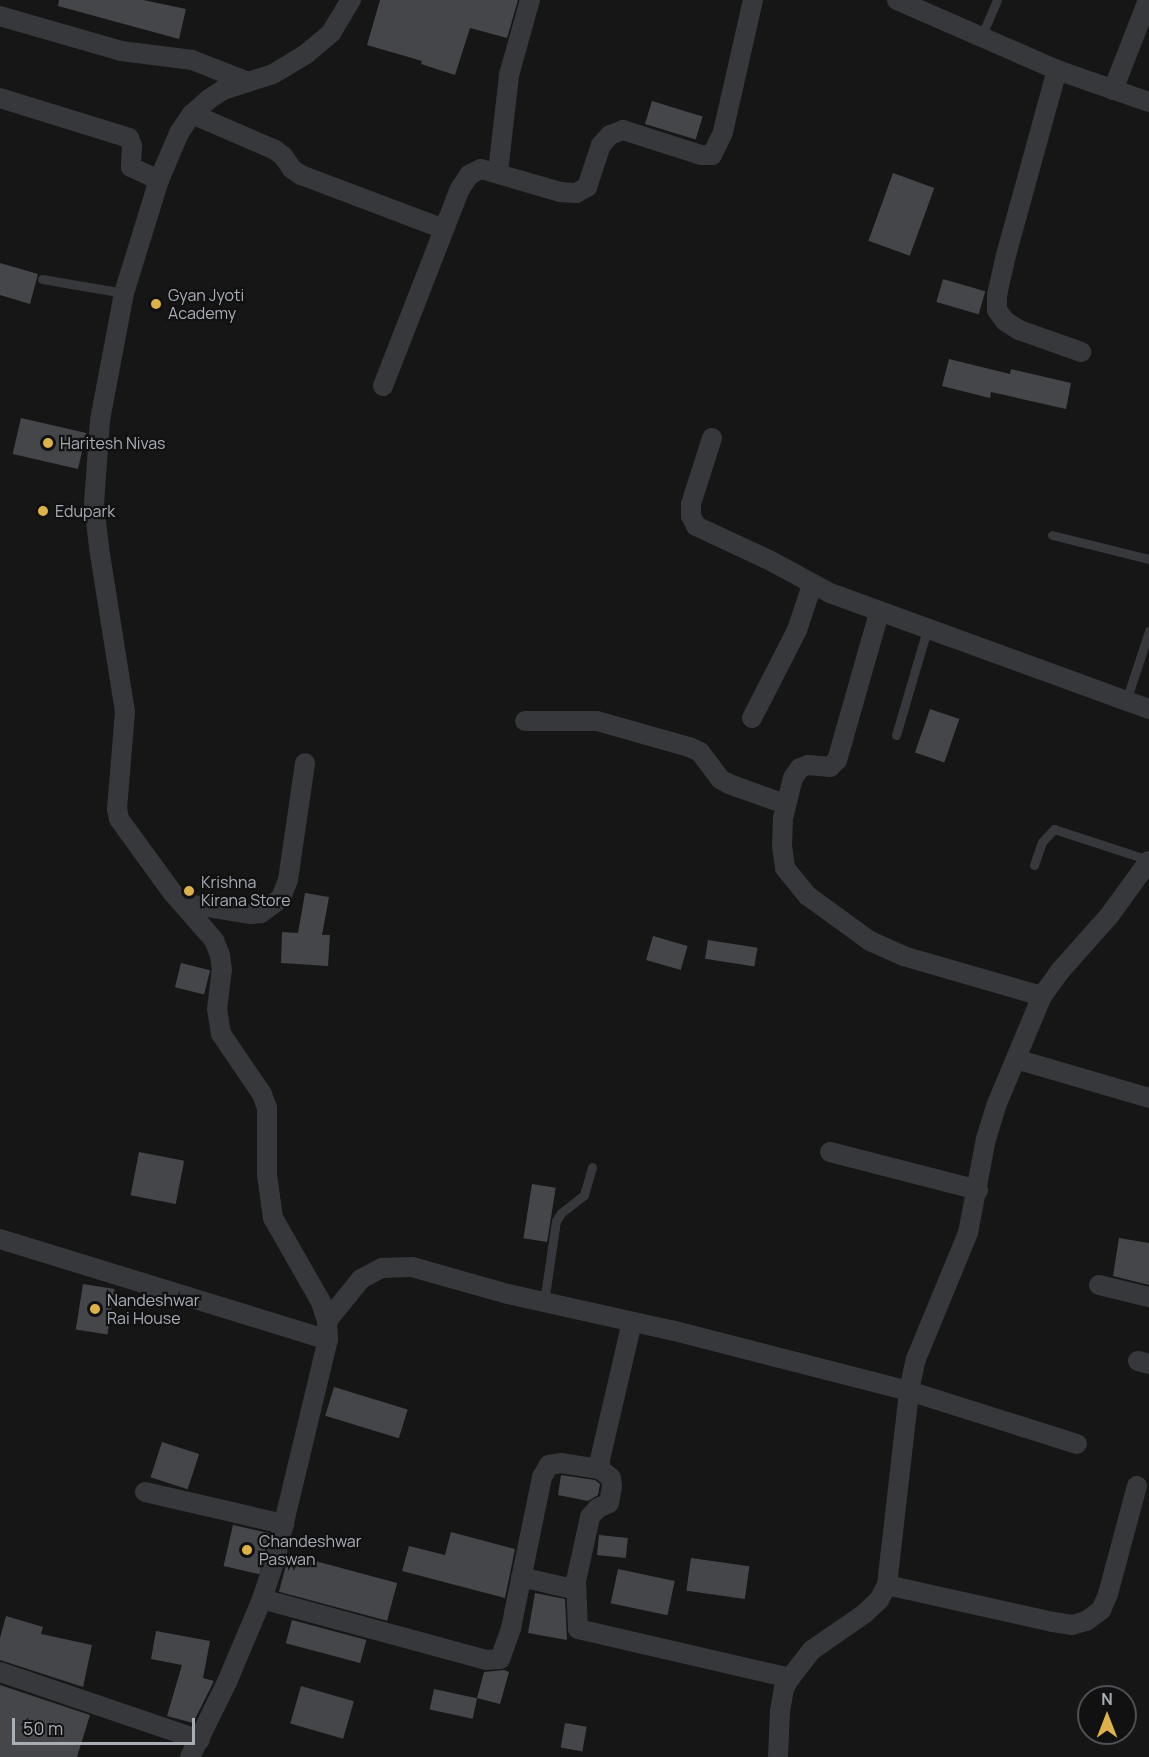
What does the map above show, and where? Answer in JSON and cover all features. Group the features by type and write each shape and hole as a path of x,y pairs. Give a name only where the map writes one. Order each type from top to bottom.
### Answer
{"street":[{"path":"328,1331 321,1302 273,1218 267,1175 267,1108 221,1034 217,1009 222,970 220,955 214,940 182,903 119,819 117,809 125,712 94,504 100,420 124,293 159,180 179,133 192,114 224,90 273,74 306,54 332,33 351,0"},
{"path":"498,172 509,75 530,0"},
{"path":"383,386 460,189 469,175 481,169 498,172 560,192 576,193 587,187 602,145 610,135 623,130 701,155 712,155 723,132 753,0"},
{"path":"897,0 1058,69 1149,102"},
{"path":"1113,90 1148,0"},
{"path":"0,16 121,51 192,60 248,82"},
{"path":"1058,69 1006,255 997,296 997,310 1005,321 1019,330 1080,352"},
{"path":"0,98 129,138 132,146 132,167 159,180"},
{"path":"192,114 275,150 283,156 292,169 302,175 444,229"},
{"path":"712,438 691,504 691,516 696,526 771,561 812,585 879,613 1149,710"},
{"path":"752,718 797,630 812,585"},
{"path":"879,613 837,760 830,767 808,765 800,768 793,778 785,804 782,846 785,868 808,896 870,941 903,956 1042,996"},
{"path":"525,721 597,721 689,747 700,752 720,778 729,784 785,804"},
{"path":"182,903 250,914 261,913 280,898 288,880 305,763"},
{"path":"778,1757 780,1711 784,1688 790,1678 812,1650 871,1607 887,1585 909,1390 923,1337 968,1233 986,1139 996,1106 1042,996 1060,971 1109,916 1149,861"},
{"path":"1016,1059 1149,1098"},
{"path":"830,1152 978,1190"},
{"path":"0,1239 328,1331"},
{"path":"0,1672 195,1749 262,1599 284,1524 328,1331 361,1279 382,1268 412,1267 544,1302 909,1390 1077,1444"},
{"path":"1099,1286 1149,1297"},
{"path":"600,1469 600,1460 632,1322"},
{"path":"262,1599 486,1660 500,1659 506,1646 542,1478 549,1465 561,1462 600,1469 611,1478 612,1486 609,1503 598,1508 588,1523 576,1590 578,1629 790,1678"},
{"path":"887,1585 1053,1622 1072,1625 1086,1621 1101,1610 1108,1594 1137,1486"},
{"path":"145,1492 284,1524"},
{"path":"521,1576 576,1590"}],"lane":[{"path":"981,37 997,0"},
{"path":"42,279 124,293"},
{"path":"1052,535 1149,559"},
{"path":"896,735 927,630"},
{"path":"1126,701 1149,631"},
{"path":"1034,866 1042,842 1054,829 1149,861"},
{"path":"544,1302 556,1221 561,1213 584,1194 592,1167"}],"building":[{"path":"59,0 143,0 186,9 179,39 58,6"},
{"path":"380,0 518,0 507,38 470,28 455,75 421,64 422,61 367,45"},
{"path":"652,101 703,116 696,139 645,124"},
{"path":"893,173 934,188 910,256 868,241"},
{"path":"0,263 38,274 30,304 0,295"},
{"path":"943,279 985,291 979,314 936,302"},
{"path":"949,359 1010,374 1011,369 1071,383 1066,409 991,392 990,398 942,386"},
{"name":"Haritesh Nivas","path":"21,418 86,433 78,469 13,454"},
{"path":"930,709 959,719 944,763 915,752"},
{"path":"305,893 329,897 322,935 330,935 328,966 281,963 282,932 298,933"},
{"path":"653,936 688,946 681,970 646,960"},
{"path":"708,940 757,948 754,967 705,959"},
{"path":"181,963 210,970 204,995 175,987"},
{"path":"139,1152 184,1161 176,1204 131,1195"},
{"path":"532,1184 556,1188 547,1242 523,1238"},
{"path":"1119,1238 1149,1243 1149,1285 1113,1276"},
{"name":"Nandeshwar Rai House","path":"83,1284 115,1289 107,1334 76,1329"},
{"path":"334,1387 408,1410 399,1438 325,1416"},
{"path":"162,1442 199,1454 188,1489 151,1477"},
{"path":"561,1475 595,1480 600,1484 598,1495 588,1501 558,1495"},
{"name":"Chandeshwar Paswan","path":"233,1525 269,1533 260,1574 224,1566"},
{"path":"451,1532 515,1549 505,1598 402,1571 409,1546 445,1555"},
{"path":"599,1535 628,1538 626,1558 597,1555"},
{"path":"289,1554 397,1583 387,1621 279,1592"},
{"path":"691,1558 749,1566 745,1599 686,1591"},
{"path":"618,1569 675,1581 667,1615 611,1603"},
{"path":"535,1593 565,1599 567,1640 528,1633"},
{"path":"6,1616 43,1627 41,1634 92,1645 83,1687 0,1660 0,1638"},
{"path":"292,1620 366,1640 360,1663 286,1643"},
{"path":"156,1631 210,1641 203,1678 214,1681 193,1723 167,1716 182,1665 151,1659"},
{"path":"504,1670 509,1672 500,1704 477,1698 484,1672"},
{"path":"0,1685 90,1715 77,1757 0,1757"},
{"path":"301,1686 354,1701 343,1739 290,1723"},
{"path":"434,1689 477,1698 473,1719 430,1710"},
{"path":"565,1723 587,1727 582,1751 561,1748"}],"place":[{"name":"Gyan Jyoti Academy","path":"156,304"},
{"name":"Haritesh Nivas","path":"48,443"},
{"name":"Edupark","path":"43,511"},
{"name":"Krishna Kirana Store","path":"189,891"},
{"name":"Nandeshwar Rai House","path":"95,1309"},
{"name":"Chandeshwar Paswan","path":"247,1550"}]}
